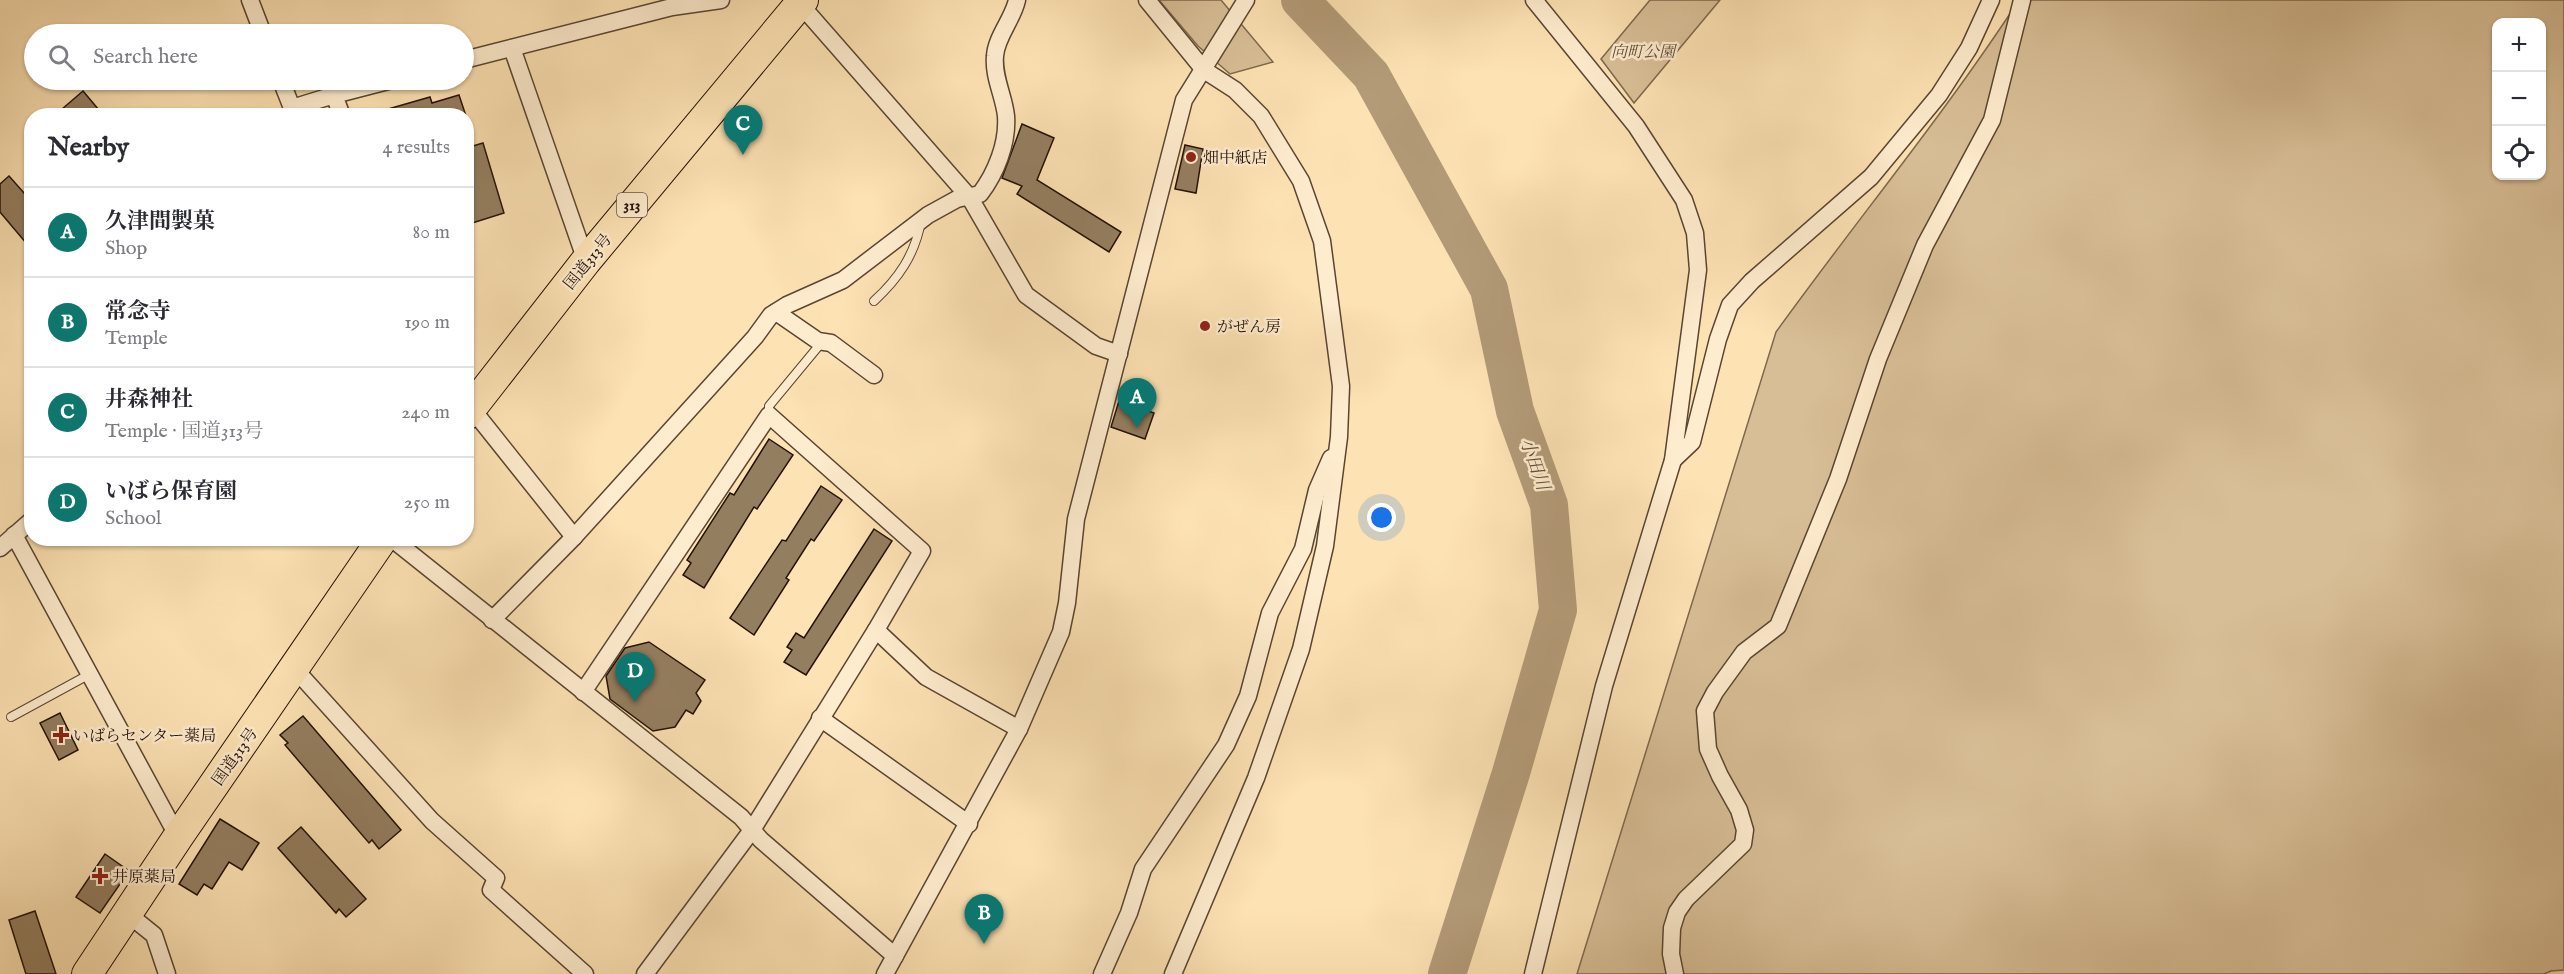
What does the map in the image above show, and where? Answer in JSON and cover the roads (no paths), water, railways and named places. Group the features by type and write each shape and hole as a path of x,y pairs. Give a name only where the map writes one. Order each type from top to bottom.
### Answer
{"highway":[{"name":"国道313号","path":"474,401 586,261 801,2"},
{"name":"国道313号","path":"87,974 378,546"}],"street":[{"path":"250,0 259,24"},
{"path":"474,58 672,7 721,0"},
{"path":"492,620 574,537 776,312 843,280 921,221 957,199 980,194 986,186 1003,147 1006,116 995,65 995,53 1014,13 1017,0"},
{"path":"1147,0 1207,64 1261,116 1304,191 1322,241 1341,386 1339,437 1325,546 1301,649 1256,778 1173,974"},
{"path":"885,974 1019,729 1062,632 1076,519 1184,100 1246,0"},
{"path":"1533,974 1604,686 1672,460 1698,270 1695,233 1684,200 1636,126 1534,0"},
{"path":"1672,460 1692,442 1718,339 1730,305 1752,281 1871,177 1940,95 1969,48 1991,0"},
{"path":"1675,974 1671,954 1672,928 1677,912 1686,899 1743,844 1746,830 1739,810 1708,749 1705,711 1715,692 1744,652 1778,626 1838,479 1878,359 1925,245 1992,120 2022,0"},
{"path":"801,2 970,198 1026,295 1096,346 1119,354"},
{"path":"512,48 586,261"},
{"path":"285,90 292,108 353,90"},
{"path":"334,95 339,108"},
{"path":"776,312 822,341 831,343 874,375"},
{"path":"474,415 574,537"},
{"path":"584,692 769,416 922,551 876,630 752,830 645,974"},
{"path":"1102,974 1130,913 1143,869 1226,745 1248,696 1270,613 1303,549 1317,490 1339,437"},
{"path":"0,548 24,527"},
{"path":"14,535 178,837"},
{"path":"401,546 731,810 761,840 895,956"},
{"path":"876,630 926,677 1019,729"},
{"path":"294,668 432,821 496,878 492,890 585,974"},
{"path":"820,718 969,824"},
{"path":"128,914 154,935 167,974"}],"lane":[{"path":"874,301 895,282 904,268 918,237 921,221"},
{"path":"769,416 769,406 822,341"},
{"path":"11,717 91,674"}],"waterway":[{"name":"小田川","path":"1300,0 1371,75 1489,289 1515,411 1549,505 1558,610 1511,773 1447,974"}],"place":[{"name":"井森神社","path":"743,155"},
{"name":"畑中紙店","path":"1191,157"},
{"name":"がぜん房","path":"1205,326"},
{"name":"久津間製菓","path":"1137,428"},
{"name":"いばら保育園","path":"635,702"},
{"name":"いばらセンター薬局","path":"61,735"},
{"name":"井原薬局","path":"100,876"},
{"name":"常念寺","path":"984,944"}],"park label":[{"name":"向町公園","path":"1643,51"}]}
